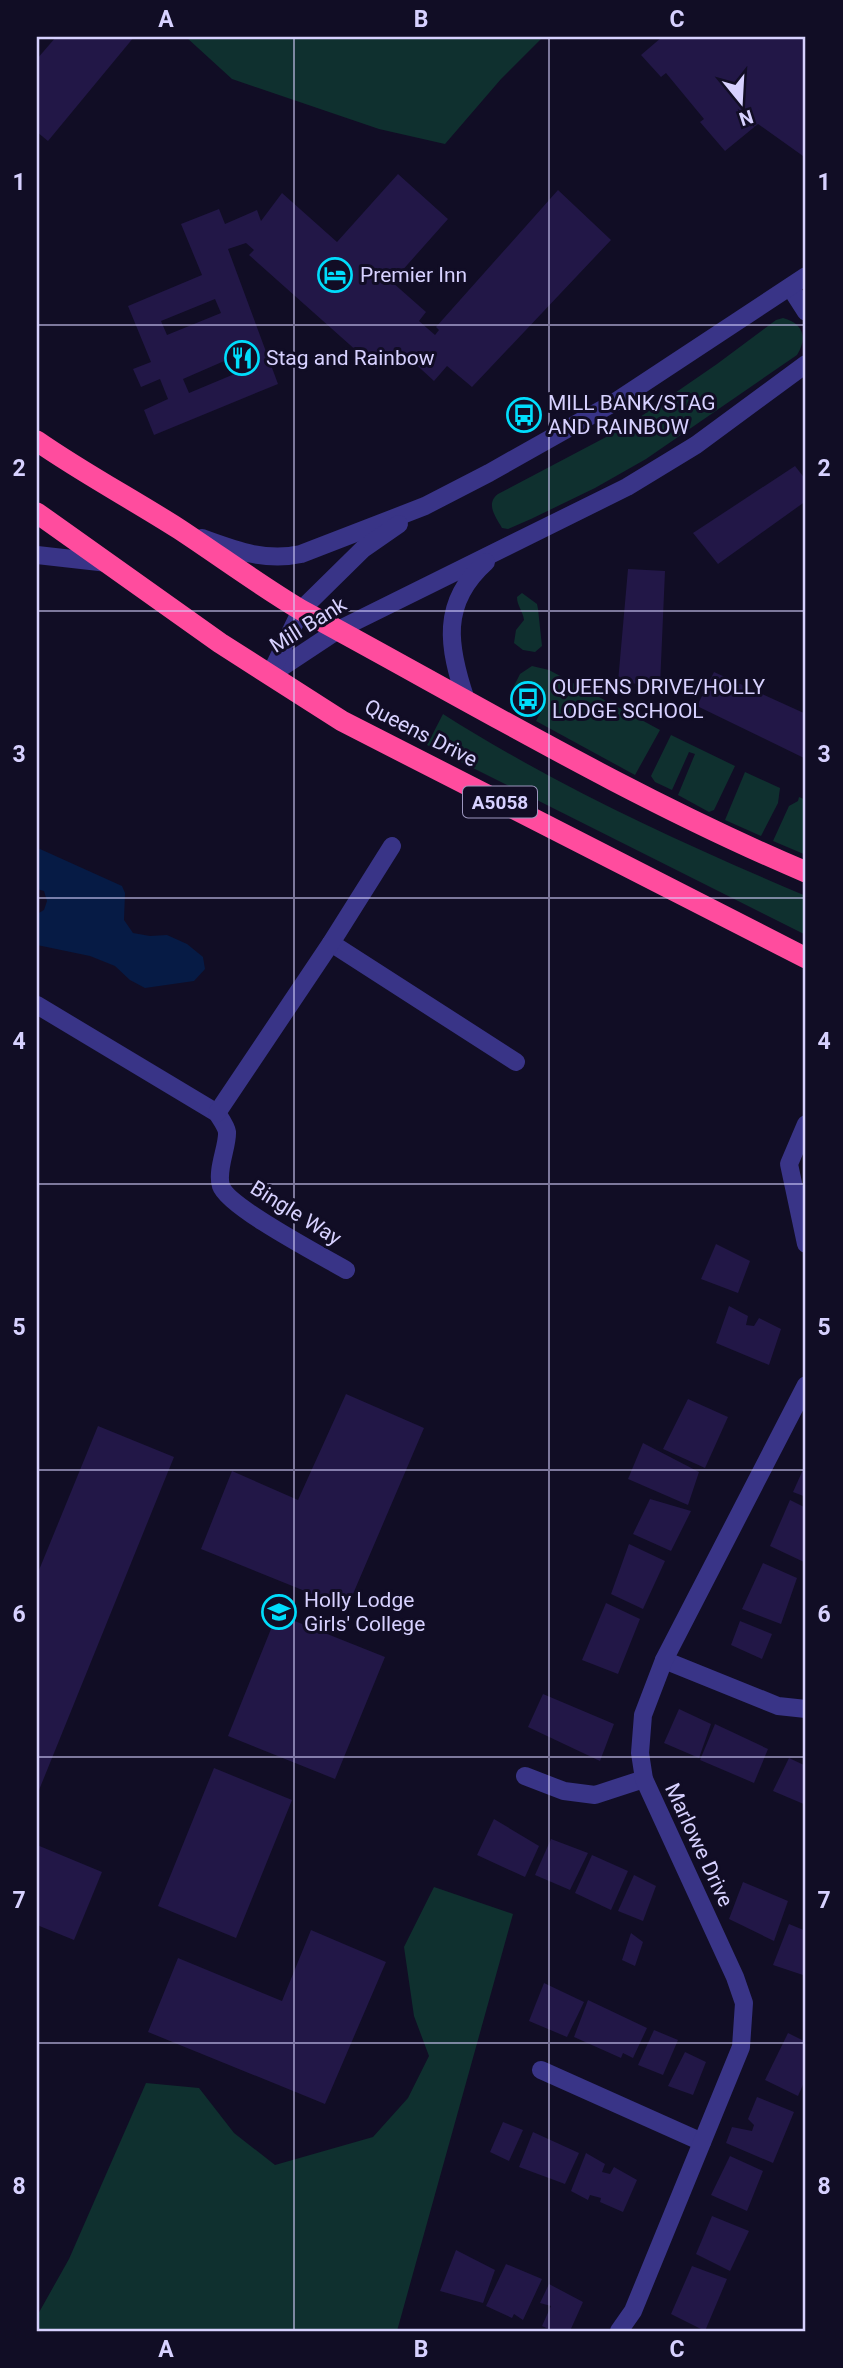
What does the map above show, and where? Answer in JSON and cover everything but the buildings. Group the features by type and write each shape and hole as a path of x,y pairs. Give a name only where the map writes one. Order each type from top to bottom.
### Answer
{"highway":[{"path":"37,441 179,529 301,610 601,776 734,841 806,872"},
{"name":"Queens Drive","path":"37,513 209,635 342,720 806,958"}],"street":[{"name":"Mill Bank","path":"179,529 238,552 281,559 312,550 425,506 615,402 806,276"},
{"path":"790,286 806,312"},
{"name":"Mill Bank","path":"270,675 338,630 627,487 696,445 806,364"},
{"name":"Mill Bank","path":"270,675 301,610 363,549 425,506"},
{"name":"Mill Bank","path":"466,700 454,663 451,639 456,604 472,575 504,546"},
{"path":"37,555 108,564"},
{"path":"37,1005 217,1113 331,943 392,846"},
{"path":"331,943 516,1062"},
{"name":"Bingle Way","path":"217,1113 227,1132 222,1156 221,1185 228,1197 245,1210 346,1270"},
{"path":"806,1124 789,1164 806,1244"},
{"name":"Marlowe Drive","path":"619,2331 633,2311 741,2047 744,2003 735,1977 644,1779 640,1753 643,1715 664,1660 806,1385"},
{"path":"664,1660 778,1706 806,1709"},
{"path":"525,1776 564,1791 595,1795 644,1779"},
{"path":"541,2070 702,2142"}],"green space":[{"path":"186,37 543,37 501,79 445,144 379,129 232,79"},
{"path":"776,320 790,320 802,332 802,343 797,355 646,459 595,488 531,519 508,529 502,528 492,506 498,494 627,426"},
{"path":"522,593 537,604 542,646 535,652 523,650 514,643 516,630 524,620 517,597"},
{"path":"532,666 549,670 660,730 635,775 536,721 544,706 513,688 520,674"},
{"path":"443,714 575,790 806,896 806,935 427,745"},
{"path":"671,735 735,766 714,810 709,812 678,795 695,754 689,752 672,790 655,782 651,776"},
{"path":"745,772 780,788 778,803 761,836 725,820"},
{"path":"799,797 806,800 806,855 773,841 789,806 798,801"},
{"path":"434,1887 513,1914 397,2331 37,2331 37,2316 69,2259 146,2083 199,2088 234,2133 275,2165 373,2137 408,2098 429,2056 414,2016 404,1947"}],"water":[{"path":"37,850 122,886 125,893 124,920 133,933 167,935 187,944 203,957 205,969 194,981 145,988 130,980 115,966 90,956 37,945 37,914 44,910 47,901 44,891 37,889"}],"place":[{"name":"Premier Inn","path":"335,275"},
{"name":"Stag and Rainbow","path":"242,358"},
{"name":"MILL BANK/STAG AND RAINBOW","path":"524,415"},
{"name":"QUEENS DRIVE/HOLLY LODGE SCHOOL","path":"528,699"},
{"name":"Holly Lodge Girls' College","path":"279,1612"}]}
